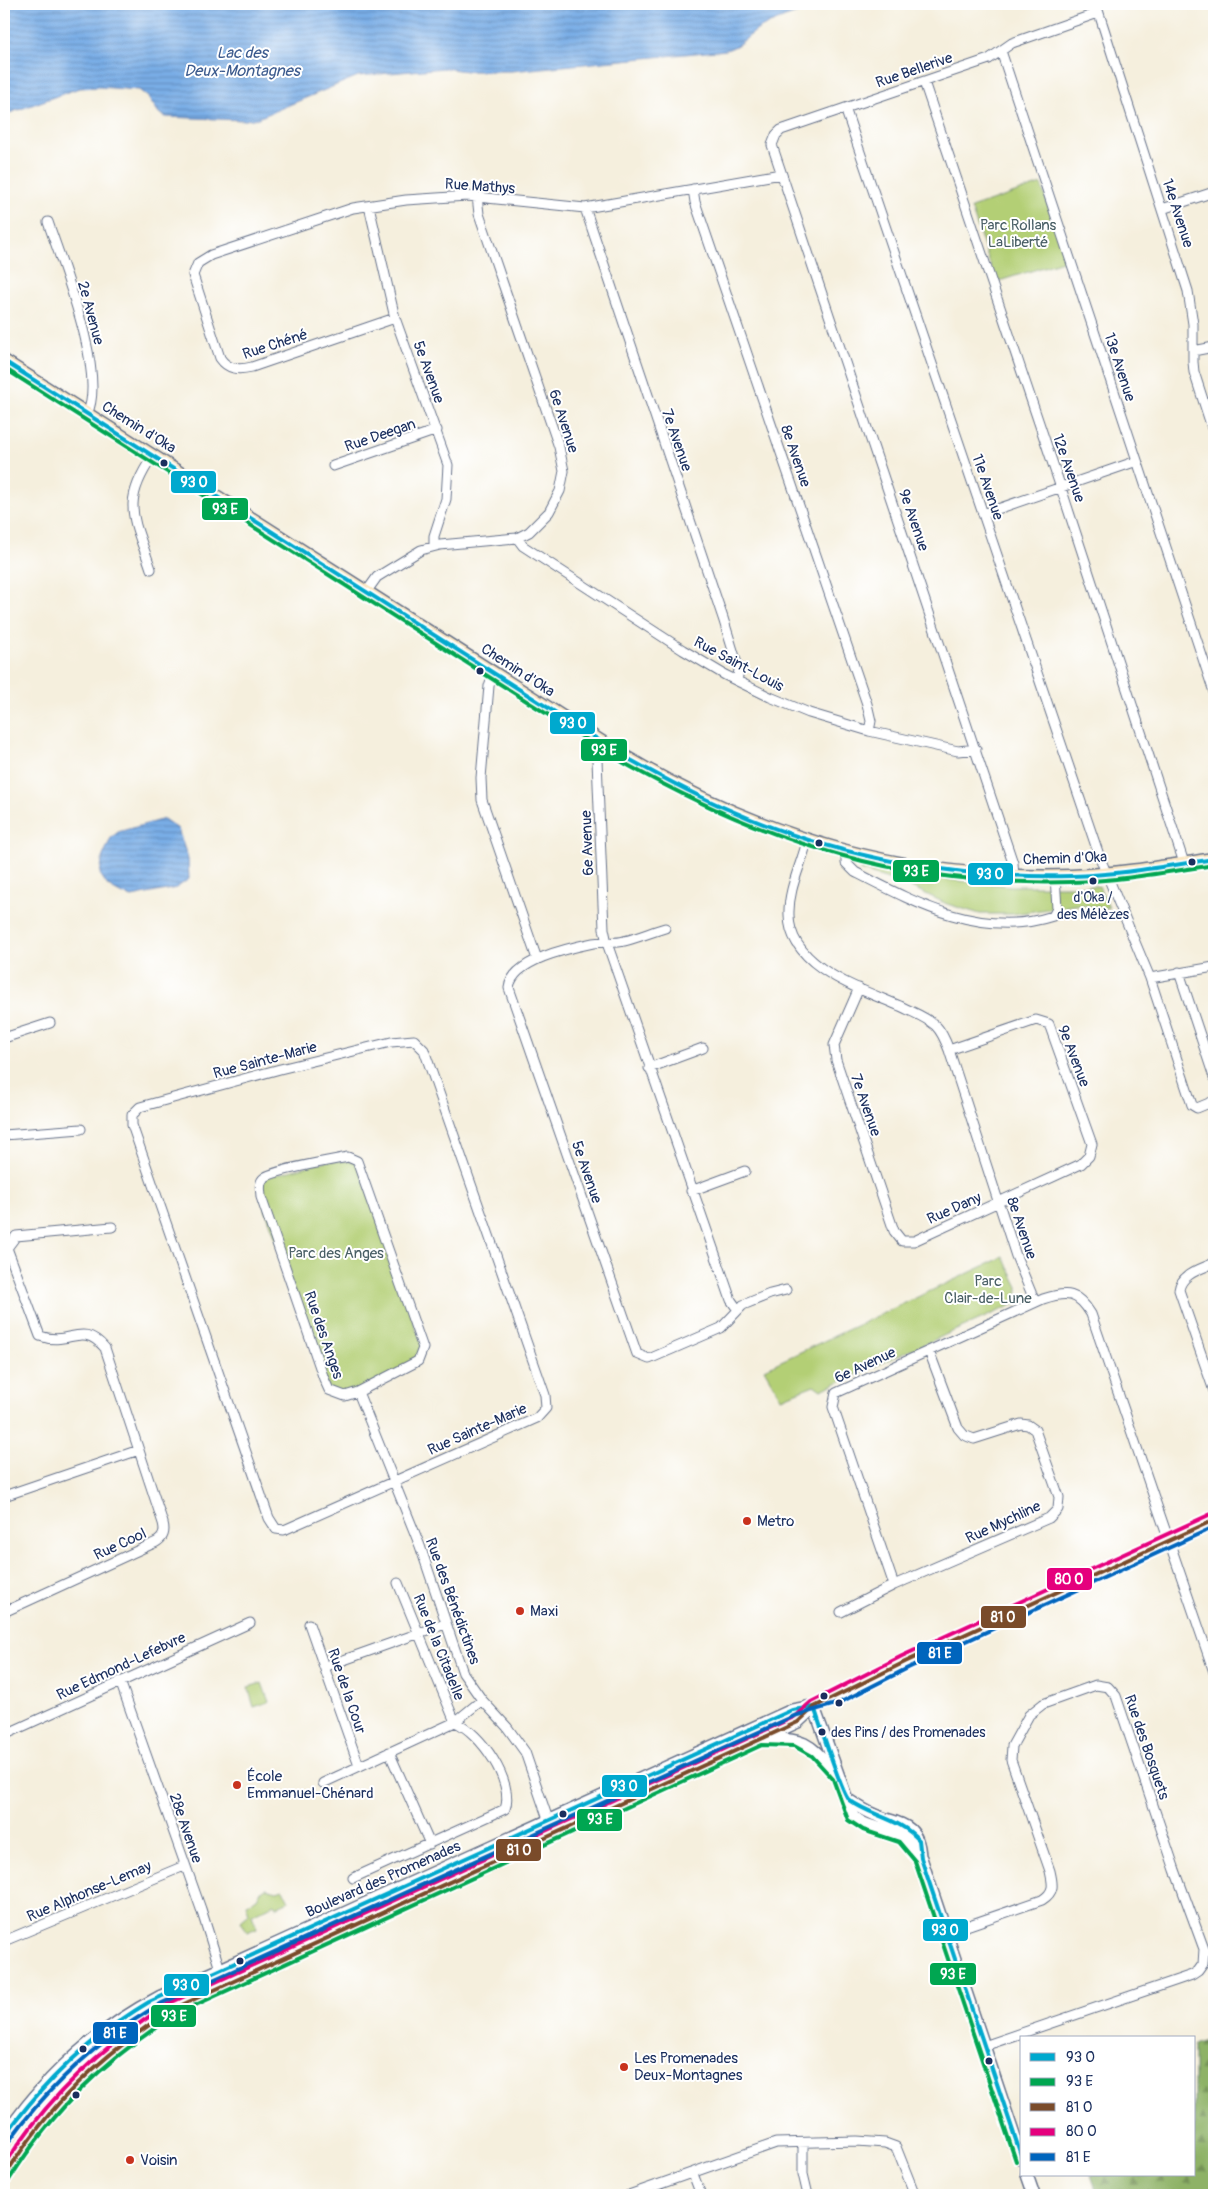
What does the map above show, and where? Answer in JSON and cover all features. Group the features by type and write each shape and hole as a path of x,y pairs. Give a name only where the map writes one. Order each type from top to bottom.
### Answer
{"main road":[{"name":"Chemin d'Oka","path":"4,361 603,743 693,795 745,818 808,841 846,852 927,868 1014,876 1106,874 1214,859"}],"street":[{"name":"Rue Bellerive","path":"781,174 772,145 778,132 989,59 1012,43 1097,8"},
{"name":"14e Avenue","path":"1097,8 1188,291 1193,324 1194,372 1214,434"},
{"name":"13e Avenue","path":"1001,51 1214,692"},
{"name":"12e Avenue","path":"924,82 1184,864"},
{"name":"11e Avenue","path":"846,108 1106,874 1150,978 1192,1105 1197,1108 1214,1101"},
{"name":"Rue Mathys","path":"193,275 198,263 212,255 340,212 369,206 424,198 477,196 585,208 781,174"},
{"name":"9e Avenue","path":"781,174 1014,863 1014,876"},
{"name":"8e Avenue","path":"693,189 701,219 867,704 871,721 870,731"},
{"path":"1162,209 1214,192"},
{"name":"6e Avenue","path":"477,196 479,214 563,463 562,485 553,506 534,527 517,538"},
{"name":"5e Avenue","path":"369,206 395,318 446,459 448,482 444,508 434,536 434,546"},
{"name":"7e Avenue","path":"585,208 723,618 739,670 737,681"},
{"name":"2e Avenue","path":"48,222 86,342 92,393 91,405 87,414"},
{"name":"Rue Chéné","path":"193,275 220,358 227,365 236,369 252,367 395,318"},
{"path":"1193,350 1214,347"},
{"name":"Rue Deegan","path":"333,466 437,430"},
{"path":"151,569 134,517 132,503 136,486 153,456"},
{"path":"983,514 1137,461"},
{"path":"367,591 374,580 385,572 413,554 434,546 517,538"},
{"name":"Rue Saint-Louis","path":"517,538 523,546 683,650 737,681 809,713 870,731 958,751 976,749"},
{"path":"493,673 489,686 482,800 537,959 595,942 623,942 665,928"},
{"name":"6e Avenue","path":"603,743 597,760 604,930 607,943 691,1191 730,1300 738,1310"},
{"name":"8e Avenue","path":"808,841 790,895 788,918 799,946 810,959 833,976 921,1015 937,1027 949,1050 1020,1267 1036,1302"},
{"path":"846,852 846,864 855,872 933,908 976,922 1014,922 1053,916 1057,908 1055,876"},
{"name":"5e Avenue","path":"537,959 524,966 514,975 509,988 637,1354 649,1359 722,1328 738,1310"},
{"path":"1150,978 1214,967"},
{"path":"1179,972 1214,1077"},
{"name":"7e Avenue","path":"859,988 834,1045 836,1060 894,1231"},
{"name":"9e Avenue","path":"949,1050 1036,1020 1049,1024 1092,1144 1090,1156 1081,1164"},
{"path":"4,1038 50,1023"},
{"name":"Rue Sainte-Marie","path":"414,1040 424,1050 545,1395 546,1408 536,1418 394,1481 284,1530 276,1529 269,1518 132,1125 132,1115 140,1108 273,1071 391,1042 414,1040"},
{"path":"649,1068 703,1048"},
{"path":"4,1135 81,1129"},
{"name":"Rue des Anges","path":"348,1157 357,1161 423,1348 418,1361 358,1392 345,1396 329,1390 261,1197 260,1185 264,1178 275,1174 348,1157"},
{"name":"Rue Dany","path":"894,1231 902,1241 914,1241 1081,1164"},
{"path":"691,1191 745,1171"},
{"name":"Rue Cool","path":"4,1612 160,1540 165,1528 105,1348 96,1338 88,1334 53,1341 40,1336 7,1248 16,1236 112,1227"},
{"path":"1214,1263 1187,1276 1180,1283 1179,1290 1214,1391"},
{"path":"738,1310 743,1305 786,1290"},
{"path":"1036,1302 1063,1294 1075,1296 1084,1302 1091,1314 1214,1672"},
{"name":"6e Avenue","path":"894,1585 833,1407 836,1393 1036,1302"},
{"name":"Rue Mychline","path":"841,1612 894,1585 1049,1518 1058,1509 1059,1498 1035,1430 1028,1425 1021,1424 974,1438 964,1435 958,1428 929,1351"},
{"name":"Rue des Bénédictines","path":"358,1392 420,1546 445,1624 464,1673 482,1700 507,1727 525,1752 554,1834"},
{"path":"4,1496 138,1450"},
{"name":"Boulevard des Promenades","path":"4,2137 34,2096 52,2076 101,2034 149,2002 792,1710 814,1707 905,1662 1214,1520"},
{"name":"Rue de la Citadelle","path":"398,1584 455,1722"},
{"name":"Rue Edmond-Lefebvre","path":"4,1735 250,1623"},
{"name":"Rue de la Cour","path":"309,1624 359,1766"},
{"path":"324,1667 418,1632 445,1624"},
{"name":"28e Avenue","path":"120,1681 225,1985"},
{"name":"Rue des Bosquets","path":"946,1933 1042,1900 1052,1890 1053,1883 1050,1871 1011,1760 1012,1746 1029,1715 1043,1704 1096,1686 1108,1687 1116,1696 1204,1949 1203,1964 1192,1975 984,2046"},
{"path":"322,1784 455,1722 482,1700"},
{"path":"814,1707 847,1799 870,1813 901,1824 919,1840 920,1858 1020,2153"},
{"name":"Boulevard des Promenades","path":"4,2177 45,2117 90,2068 125,2040 173,2009 798,1722 814,1707"},
{"path":"354,1878 505,1809 508,1796 495,1763 469,1730 455,1722"},
{"path":"761,1739 787,1738 802,1742 816,1751 839,1776"},
{"path":"389,1752 430,1844"},
{"name":"Rue Alphonse-Lemay","path":"4,1941 184,1866"},
{"path":"628,2195 693,2174 776,2143 857,2142 885,2143 896,2147 915,2195"},
{"path":"803,2144 803,2174 808,2195"},
{"path":"693,2174 701,2195"},
{"path":"1027,2176 1034,2195"}],"green space":[{"name":"Parc Rollans LaLiberté","path":"1041,184 1066,260 996,282 971,208"},
{"path":"864,865 922,877 1010,886 1099,886 1109,908 1076,905 1013,914 980,914 947,904 907,885 860,870"},
{"name":"Parc des Anges","path":"326,1161 357,1161 423,1348 418,1361 345,1396 329,1390 261,1197 264,1178"},
{"name":"Parc Clair-de-Lune","path":"1003,1257 1018,1287 1017,1303 821,1390 814,1385 781,1398 764,1369"},
{"path":"262,1683 269,1702 254,1707 248,1687"},
{"path":"266,1888 277,1891 283,1889 289,1901 276,1907 274,1904 252,1915 257,1928 247,1932 241,1921 249,1914 246,1904 257,1898 260,1892"},
{"path":"1214,2036 1214,2195 1098,2195 1091,2176 1196,2176 1196,2043"}],"water":[{"name":"Lac des Deux-Montagnes","path":"4,4 824,4 769,23 736,46 726,50 511,71 467,71 443,68 358,76 258,118 245,120 166,117 159,113 148,97 139,90 99,87 79,88 4,115"},
{"path":"164,819 178,829 188,859 189,879 176,888 132,897 108,886 100,874 103,856 111,838 118,832"}],"transit line":[{"path":"4,361 627,758 679,786 732,811 772,827 855,853 898,862 984,874 1027,876 1107,874 1214,859"},
{"path":"4,368 624,763 678,792 731,816 785,838 839,855 894,868 951,877 1010,882 1071,882 1143,876 1214,865"},
{"path":"4,2166 38,2118 78,2075 99,2055 145,2019 170,2003 794,1717 811,1702 902,1656 1211,1514"},
{"path":"4,2177 21,2150 58,2104 78,2083 122,2045 173,2009 798,1722 814,1707 905,1662 1214,1520"},
{"path":"9,2141 42,2100 78,2063 118,2031 162,2003 794,1716 839,1703 908,1668 1214,1527"},
{"path":"4,2137 35,2097 69,2062 107,2030 149,2002 792,1710 814,1707 836,1772 849,1800 903,1827 919,1840 921,1858 1020,2152"},
{"path":"9,2180 44,2130 83,2087 126,2049 176,2014 762,1745 794,1746 812,1756 833,1779 848,1820 863,1830 899,1842 915,1861 1016,2161"}],"place":[{"name":"d'Oka / des Mélèzes","path":"1093,881"},
{"name":"Metro","path":"747,1521"},
{"name":"Maxi","path":"520,1611"},
{"name":"des Pins / des Promenades","path":"822,1732"},
{"name":"École Emmanuel-Chénard","path":"237,1785"},
{"name":"Les Promenades Deux-Montagnes","path":"624,2067"},
{"name":"Voisin","path":"130,2160"}]}
